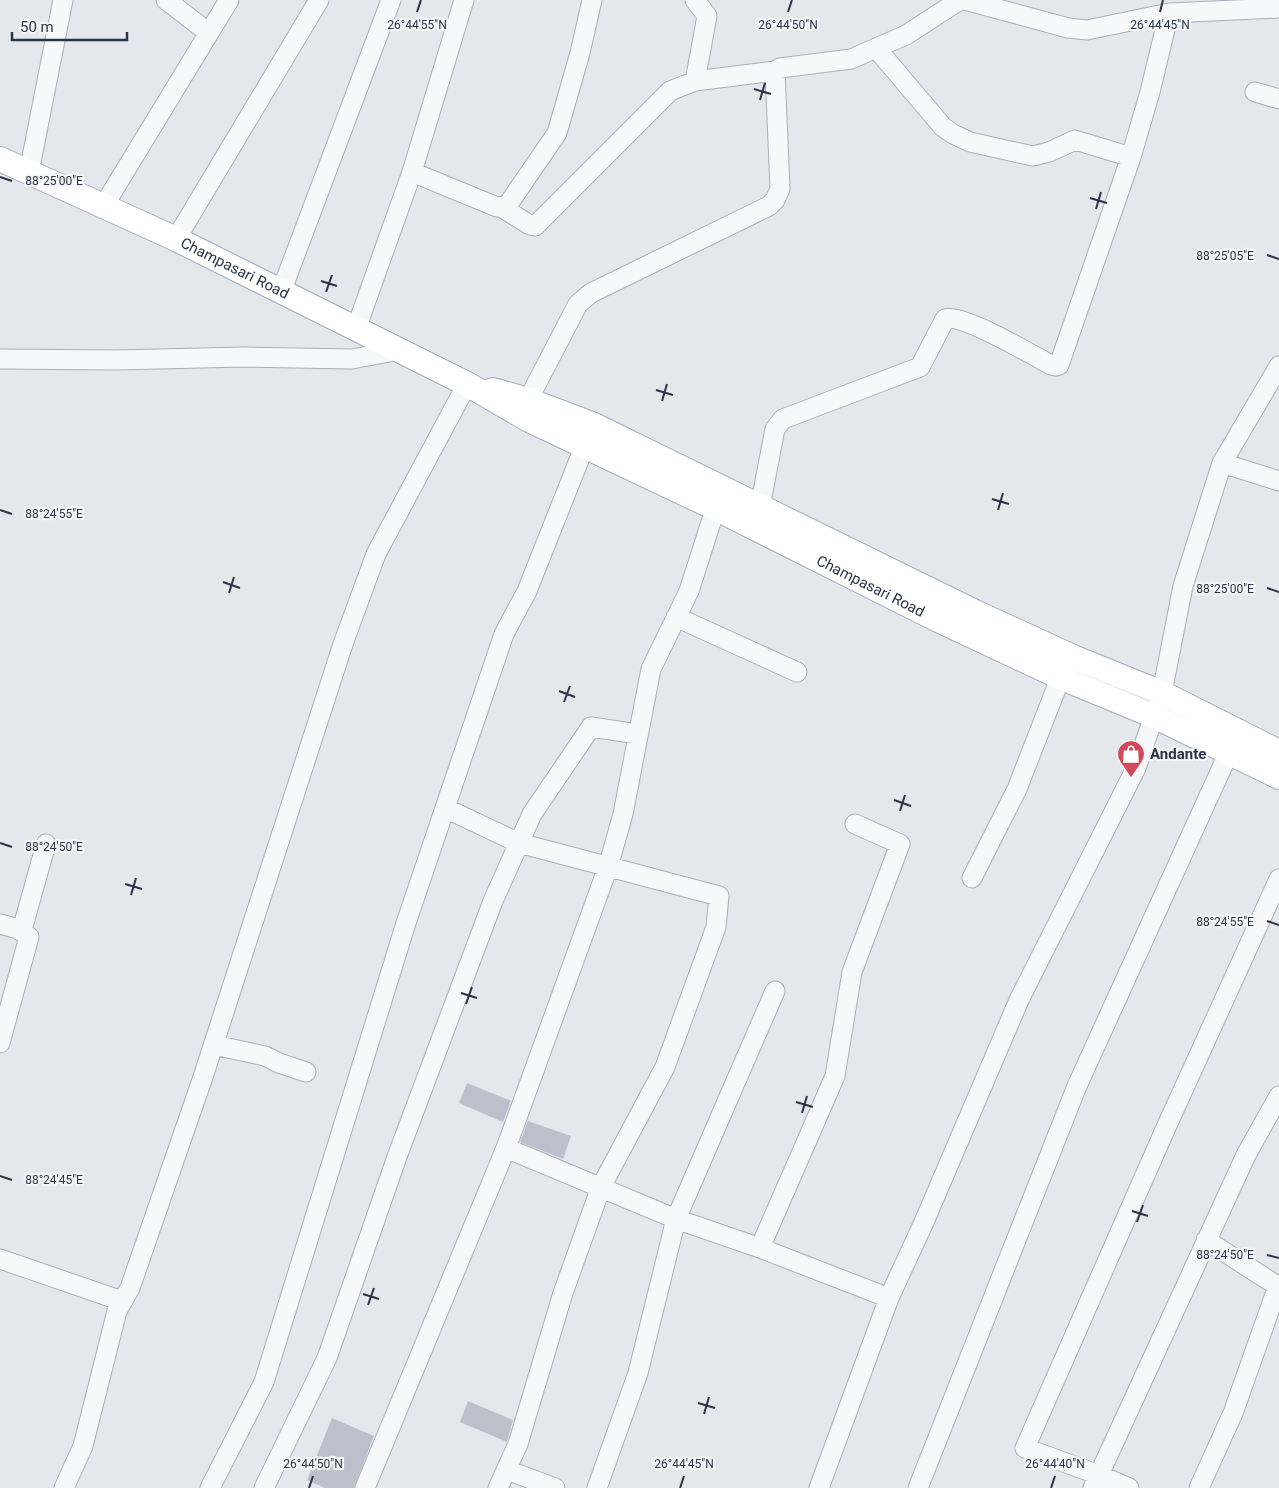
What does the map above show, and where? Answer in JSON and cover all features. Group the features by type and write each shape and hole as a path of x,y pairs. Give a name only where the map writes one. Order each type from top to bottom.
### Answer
{"main road":[{"name":"Champasari Road","path":"0,159 176,239 467,384 508,409 584,448 718,498 760,507 975,612 1073,657 1162,693 1234,742 1279,777"},
{"name":"Champasari Road","path":"467,384 528,400 594,425 718,498 929,615 1062,678 1154,716 1234,742 1279,752"}],"street":[{"path":"29,172 63,0"},
{"path":"166,0 209,33"},
{"path":"102,206 228,0"},
{"path":"176,239 319,0"},
{"path":"281,292 391,0"},
{"path":"356,329 412,172 464,0"},
{"path":"501,207 510,203 557,133 580,53 592,0"},
{"path":"695,0 707,16 696,81"},
{"path":"412,172 501,207 530,225 537,226 572,188 670,91 696,81 851,59 906,35 960,0"},
{"path":"965,0 1068,28 1088,30 1170,13 1279,8"},
{"path":"760,507 775,430 778,424 783,419 920,367 945,319 956,318 972,324 1051,365 1059,365 1131,157 1170,13"},
{"path":"876,48 943,127 970,142 1033,156 1049,152 1075,140 1131,157"},
{"path":"528,400 578,304 584,299 592,293 769,206 775,200 780,189 775,70"},
{"path":"1255,92 1279,100"},
{"path":"0,359 114,360 244,357 352,359 400,350"},
{"path":"819,1488 889,1298 924,1222 1019,1000 1136,768 1162,693 1183,586 1222,463 1279,366"},
{"path":"64,1488 82,1446 117,1311 130,1288 214,1044 343,644 376,554 467,384"},
{"path":"210,1488 264,1382 406,923 504,634 527,591 594,425"},
{"path":"1222,463 1279,481"},
{"path":"365,1488 506,1148 608,867 623,814 651,669 689,590 718,498"},
{"path":"676,617 797,672"},
{"path":"972,878 1017,789 1056,689 1073,657"},
{"path":"264,1488 327,1358 408,1127 493,901 532,814 591,727 638,734"},
{"path":"918,1488 1077,1086 1234,742"},
{"path":"445,808 519,843 719,896 716,927 665,1067 601,1187 563,1293 518,1444 498,1488"},
{"path":"760,1248 835,1076 852,972 900,844 855,824"},
{"path":"18,929 22,930 46,844"},
{"path":"1129,1488 1096,1481 1024,1448 1279,879"},
{"path":"0,924 18,929 29,937 0,1043"},
{"path":"597,1488 638,1373 676,1219 775,991"},
{"path":"214,1044 265,1056 306,1072"},
{"path":"1096,1481 1246,1155 1279,1096"},
{"path":"506,1148 676,1219 760,1248 889,1298"},
{"path":"1199,1488 1233,1412 1278,1286 1206,1240"},
{"path":"0,1259 122,1301"},
{"path":"506,1470 555,1488"}],"building":[{"path":"467,1083 511,1101 503,1122 459,1103"},
{"path":"528,1121 571,1136 563,1159 520,1142"},
{"path":"468,1401 513,1420 507,1442 460,1422"},
{"path":"332,1418 374,1436 354,1488 325,1488 307,1480"}],"place":[{"name":"Andante","path":"1131,778"}]}
